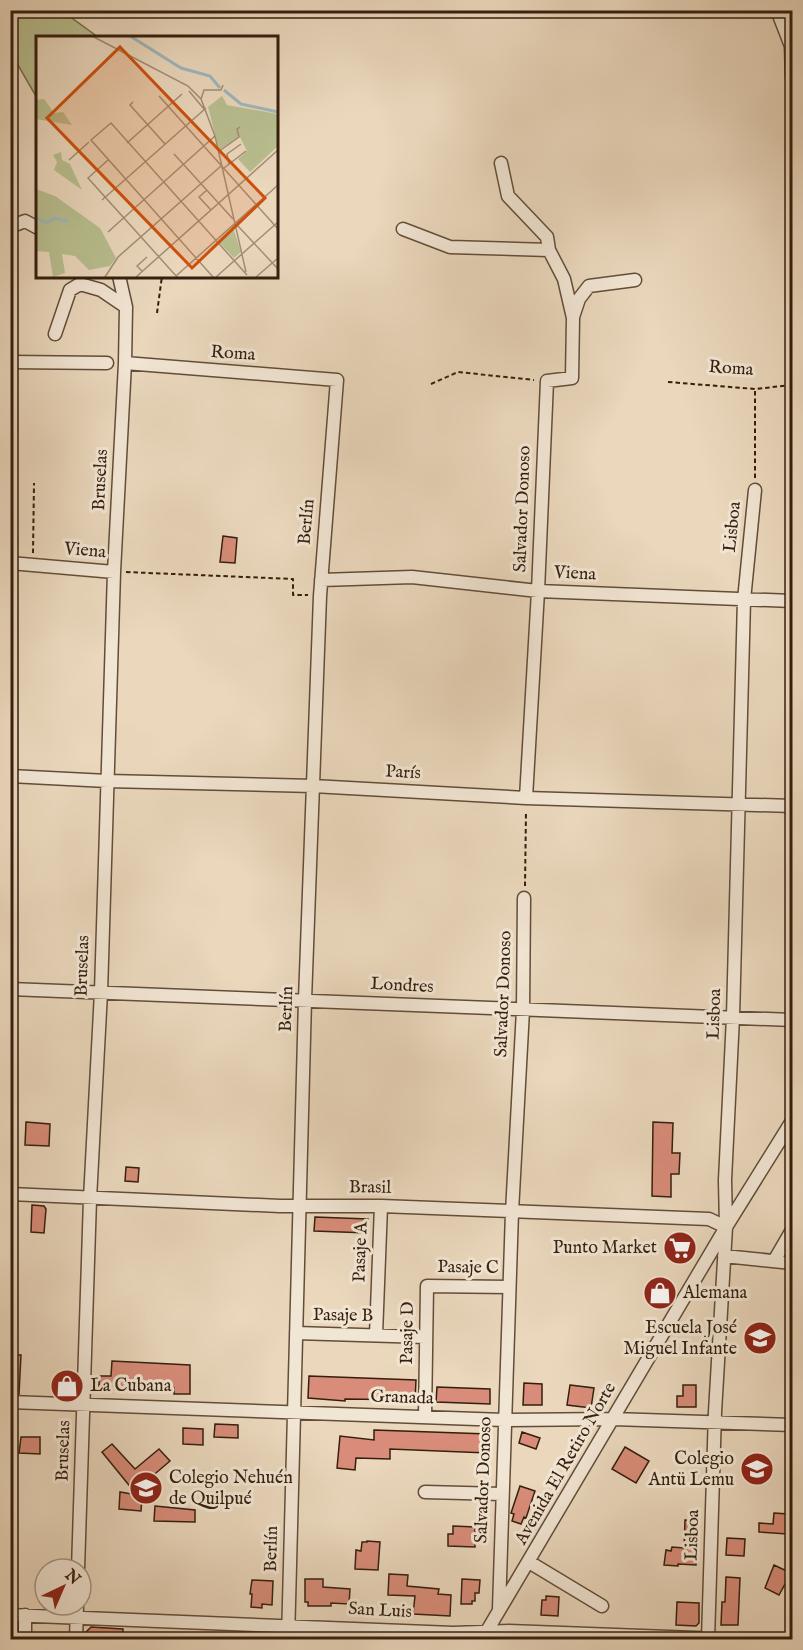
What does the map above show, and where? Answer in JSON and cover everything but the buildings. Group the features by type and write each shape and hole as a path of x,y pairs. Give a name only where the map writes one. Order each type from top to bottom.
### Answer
{"street":[{"path":"777,10 790,46 792,77"},
{"path":"501,163 508,196 548,237 549,250 564,279 573,318 572,378 547,381"},
{"path":"10,227 25,220 36,227"},
{"path":"403,229 450,247 549,250"},
{"name":"Bruselas","path":"78,1557 90,1199 101,992 114,572 125,363 126,307 119,278"},
{"path":"573,318 579,299 589,286 635,280"},
{"path":"55,334 70,290 80,284 101,290 126,307"},
{"path":"10,362 107,363"},
{"name":"Roma","path":"125,363 338,380"},
{"name":"Berlín","path":"288,1640 305,1000 320,596 338,380"},
{"name":"Salvador Donoso","path":"526,798 547,381"},
{"name":"Lisboa","path":"708,1639 715,1422 726,1227 725,1180 733,1017 744,600 755,490"},
{"name":"Viena","path":"10,563 114,572"},
{"name":"Viena","path":"321,580 412,577 538,591 792,601"},
{"name":"París","path":"10,776 107,782 313,786 526,798 792,806"},
{"name":"Salvador Donoso","path":"499,1609 512,1212 523,1010 524,898"},
{"name":"Londres","path":"10,990 792,1020"},
{"name":"Avenida El Retiro Norte","path":"486,1637 499,1609 726,1227 788,1136 792,1121"},
{"name":"Brasil","path":"10,1194 90,1199 381,1206 709,1219 726,1227"},
{"name":"Pasaje A","path":"376,1335 381,1206"},
{"path":"774,1261 792,1230"},
{"path":"724,1256 792,1263"},
{"name":"Pasaje C","path":"427,1286 509,1287"},
{"name":"Pasaje D","path":"425,1417 427,1286"},
{"name":"Pasaje B","path":"296,1333 425,1337"},
{"name":"Granada","path":"10,1402 504,1420 613,1419 792,1425"},
{"path":"425,1491 502,1494"},
{"path":"529,1562 602,1606"},
{"name":"San Luis","path":"93,1612 453,1633 486,1637 749,1640"},
{"name":"San Luis","path":"10,1615 33,1614"},
{"path":"25,1615 25,1640"},
{"path":"76,1640 77,1617"}],"path":[{"path":"157,313 162,278"},
{"path":"431,384 458,372 547,381"},
{"name":"Roma","path":"668,382 755,389 792,385"},
{"name":"Lisboa","path":"755,389 755,490"},
{"path":"33,558 34,483"},
{"name":"Viena","path":"114,572 294,579 293,595 320,596"},
{"path":"524,898 526,798"}],"green space":[{"path":"11,10 65,11 97,36 36,36 36,96 11,53"},
{"path":"299,1635 454,1638 456,1639 298,1640"}],"place":[{"name":"Punto Market","path":"680,1248"},
{"name":"Alemana","path":"660,1293"},
{"name":"Escuela José Miguel Infante","path":"760,1338"},
{"name":"La Cubana","path":"67,1386"},
{"name":"Colegio Antü Lemu","path":"757,1469"},
{"name":"Colegio Nehuén de Quilpué","path":"146,1488"}]}
